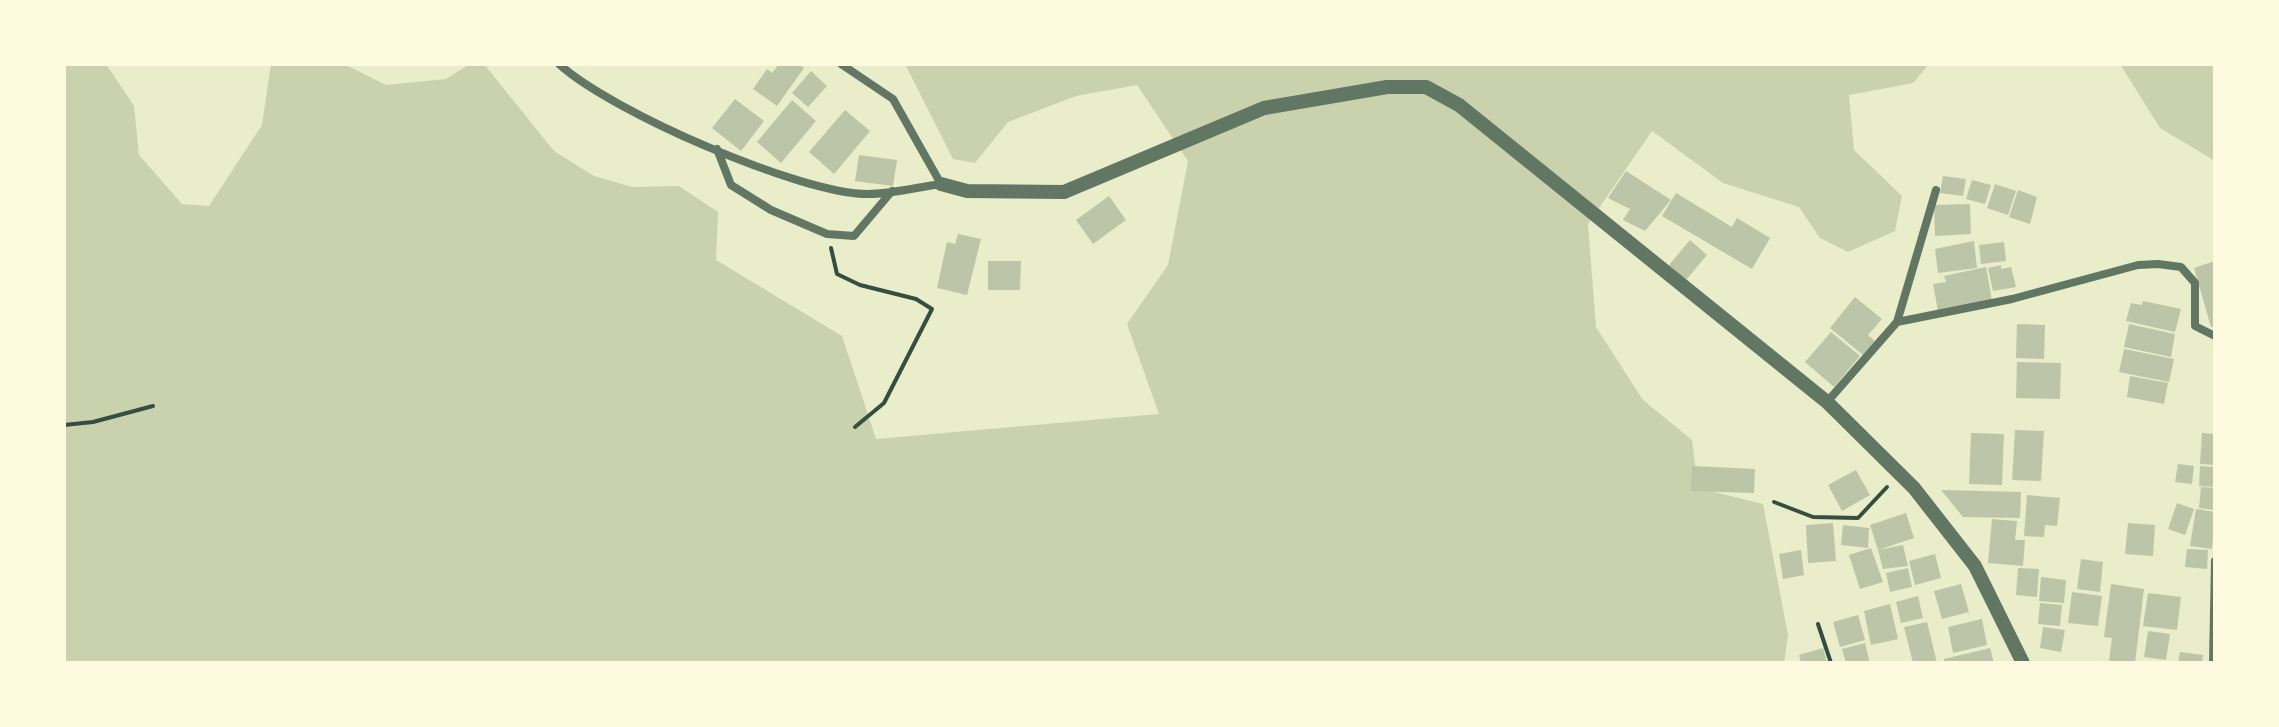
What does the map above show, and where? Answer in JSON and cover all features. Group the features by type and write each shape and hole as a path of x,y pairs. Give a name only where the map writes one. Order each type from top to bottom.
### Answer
{"street":[{"path":"559,64 571,75 620,105 717,149 828,190 869,194 941,184 967,191 1064,192 1264,108 1387,87 1426,87 1459,105 1827,402 1914,488 1975,566 2023,663"},
{"path":"841,64 893,99 941,184"},
{"path":"717,149 731,185 771,210 827,234 854,236 893,191"},
{"path":"1827,402 1897,322 1936,190"},
{"path":"1897,322 2012,299 2138,265 2158,264 2181,267 2195,283 2195,326 2215,336"},
{"path":"2213,663 2215,561"}],"path":[{"path":"827,234 837,274 860,285 916,299 932,309 884,403 855,427"},
{"path":"64,425 93,422 153,406"},
{"path":"1774,502 1813,517 1858,518 1900,474"},
{"path":"1818,624 1831,663"}],"green space":[{"path":"64,64 106,64 134,106 139,155 182,204 209,206 262,125 271,64 344,64 386,85 446,79 470,64 484,64 554,151 594,176 632,187 679,186 718,212 716,260 842,336 876,439 1159,414 1127,324 1168,265 1188,161 1137,85 1076,96 1008,122 975,163 953,159 905,64 1929,64 1913,83 1849,95 1854,150 1902,196 1895,231 1848,252 1820,238 1799,207 1723,183 1652,131 1588,224 1596,327 1643,400 1692,440 1698,488 1763,504 1788,635 1784,663 64,663"},
{"path":"2120,64 2215,64 2215,161 2160,128"}],"building":[{"path":"779,64 799,64 804,68 777,106 753,89 767,69 772,73"},
{"path":"811,71 827,86 808,107 792,93"},
{"path":"735,99 764,121 741,151 712,128"},
{"path":"792,100 816,121 781,163 757,142"},
{"path":"845,110 870,131 834,174 809,152"},
{"path":"859,155 897,160 893,186 855,181"},
{"path":"1626,171 1671,200 1645,231 1623,220 1630,209 1608,198"},
{"path":"1943,176 1966,179 1963,196 1940,193"},
{"path":"1972,180 1991,185 1985,204 1966,199"},
{"path":"1995,184 2016,191 2008,215 1987,208"},
{"path":"2018,190 2037,197 2030,224 2009,217"},
{"path":"1676,193 1732,227 1737,218 1770,238 1752,269 1662,216"},
{"path":"1109,196 1126,220 1093,244 1076,220"},
{"path":"1970,204 1971,234 1935,236 1934,205"},
{"path":"958,234 981,239 967,295 937,288 947,242 955,244"},
{"path":"1690,240 1707,255 1686,280 1669,265"},
{"path":"1974,241 1977,268 1938,273 1935,249"},
{"path":"2004,242 2006,261 1981,264 1979,245"},
{"path":"988,261 1021,261 1020,290 988,290"},
{"path":"2215,261 2215,326 2211,327 2194,268"},
{"path":"2001,265 2001,269 2011,267 2016,287 1993,291 1988,268"},
{"path":"1986,267 1992,301 1938,311 1933,284 1946,282 1944,276"},
{"path":"1855,297 1882,319 1868,335 1875,341 1863,355 1830,328"},
{"path":"2143,301 2181,309 2175,332 2126,321 2131,303 2142,305"},
{"path":"2017,324 2045,325 2044,359 2016,358"},
{"path":"2129,324 2175,334 2171,357 2124,347"},
{"path":"1831,332 1860,356 1834,387 1805,362"},
{"path":"2124,349 2174,359 2169,382 2119,372"},
{"path":"2017,362 2061,363 2060,399 2016,398"},
{"path":"2130,376 2168,383 2164,404 2127,397"},
{"path":"2015,430 2044,431 2041,481 2012,480"},
{"path":"1971,433 2004,434 2002,485 1969,484"},
{"path":"2202,433 2215,434 2215,465 2200,464"},
{"path":"2178,464 2194,466 2192,484 2175,482"},
{"path":"1692,466 1755,469 1754,493 1691,491"},
{"path":"2200,466 2215,467 2215,487 2199,486"},
{"path":"1856,470 1870,495 1842,511 1828,485"},
{"path":"2201,487 2215,488 2215,510 2199,508"},
{"path":"1941,490 2021,492 2020,518 1963,517"},
{"path":"2027,495 2060,498 2057,526 2045,525 2044,537 2024,536"},
{"path":"2177,503 2194,509 2185,535 2168,529"},
{"path":"2196,509 2215,512 2212,549 2190,546"},
{"path":"1906,513 1914,538 1878,550 1870,525"},
{"path":"1992,519 2017,521 2015,540 2025,540 2023,566 1988,563"},
{"path":"1833,523 1836,561 1808,563 1806,525"},
{"path":"2128,523 2155,525 2153,556 2125,554"},
{"path":"1843,525 1869,528 1868,548 1841,545"},
{"path":"1903,545 1908,566 1883,569 1878,550"},
{"path":"1871,548 1883,582 1860,589 1849,555"},
{"path":"2187,549 2208,550 2207,569 2185,567"},
{"path":"1801,550 1804,575 1783,579 1779,554"},
{"path":"1935,554 1941,578 1915,585 1909,561"},
{"path":"2081,559 2103,562 2100,592 2077,589"},
{"path":"1908,568 1912,587 1890,592 1886,573"},
{"path":"2018,568 2039,569 2037,597 2016,595"},
{"path":"2041,577 2066,580 2064,603 2039,601"},
{"path":"1961,584 1969,612 1942,619 1934,591"},
{"path":"2111,584 2144,589 2135,663 2109,662 2112,638 2104,637"},
{"path":"2072,592 2102,596 2098,626 2068,623"},
{"path":"2148,593 2181,597 2177,630 2143,626"},
{"path":"1918,596 1923,618 1901,623 1896,602"},
{"path":"2040,603 2062,605 2060,626 2038,624"},
{"path":"1890,604 1898,639 1871,645 1864,611"},
{"path":"1858,615 1865,640 1840,647 1833,622"},
{"path":"1982,619 1987,645 1953,653 1948,627"},
{"path":"1927,622 1937,663 1913,663 1904,627"},
{"path":"2043,627 2065,630 2061,652 2040,648"},
{"path":"2148,631 2170,634 2166,660 2144,657"},
{"path":"1865,643 1870,663 1846,663 1842,649"},
{"path":"1823,648 1827,663 1801,663 1799,655"},
{"path":"1990,648 1994,663 1944,663 1944,659"},
{"path":"2180,652 2203,655 2202,663 2178,663"}]}
